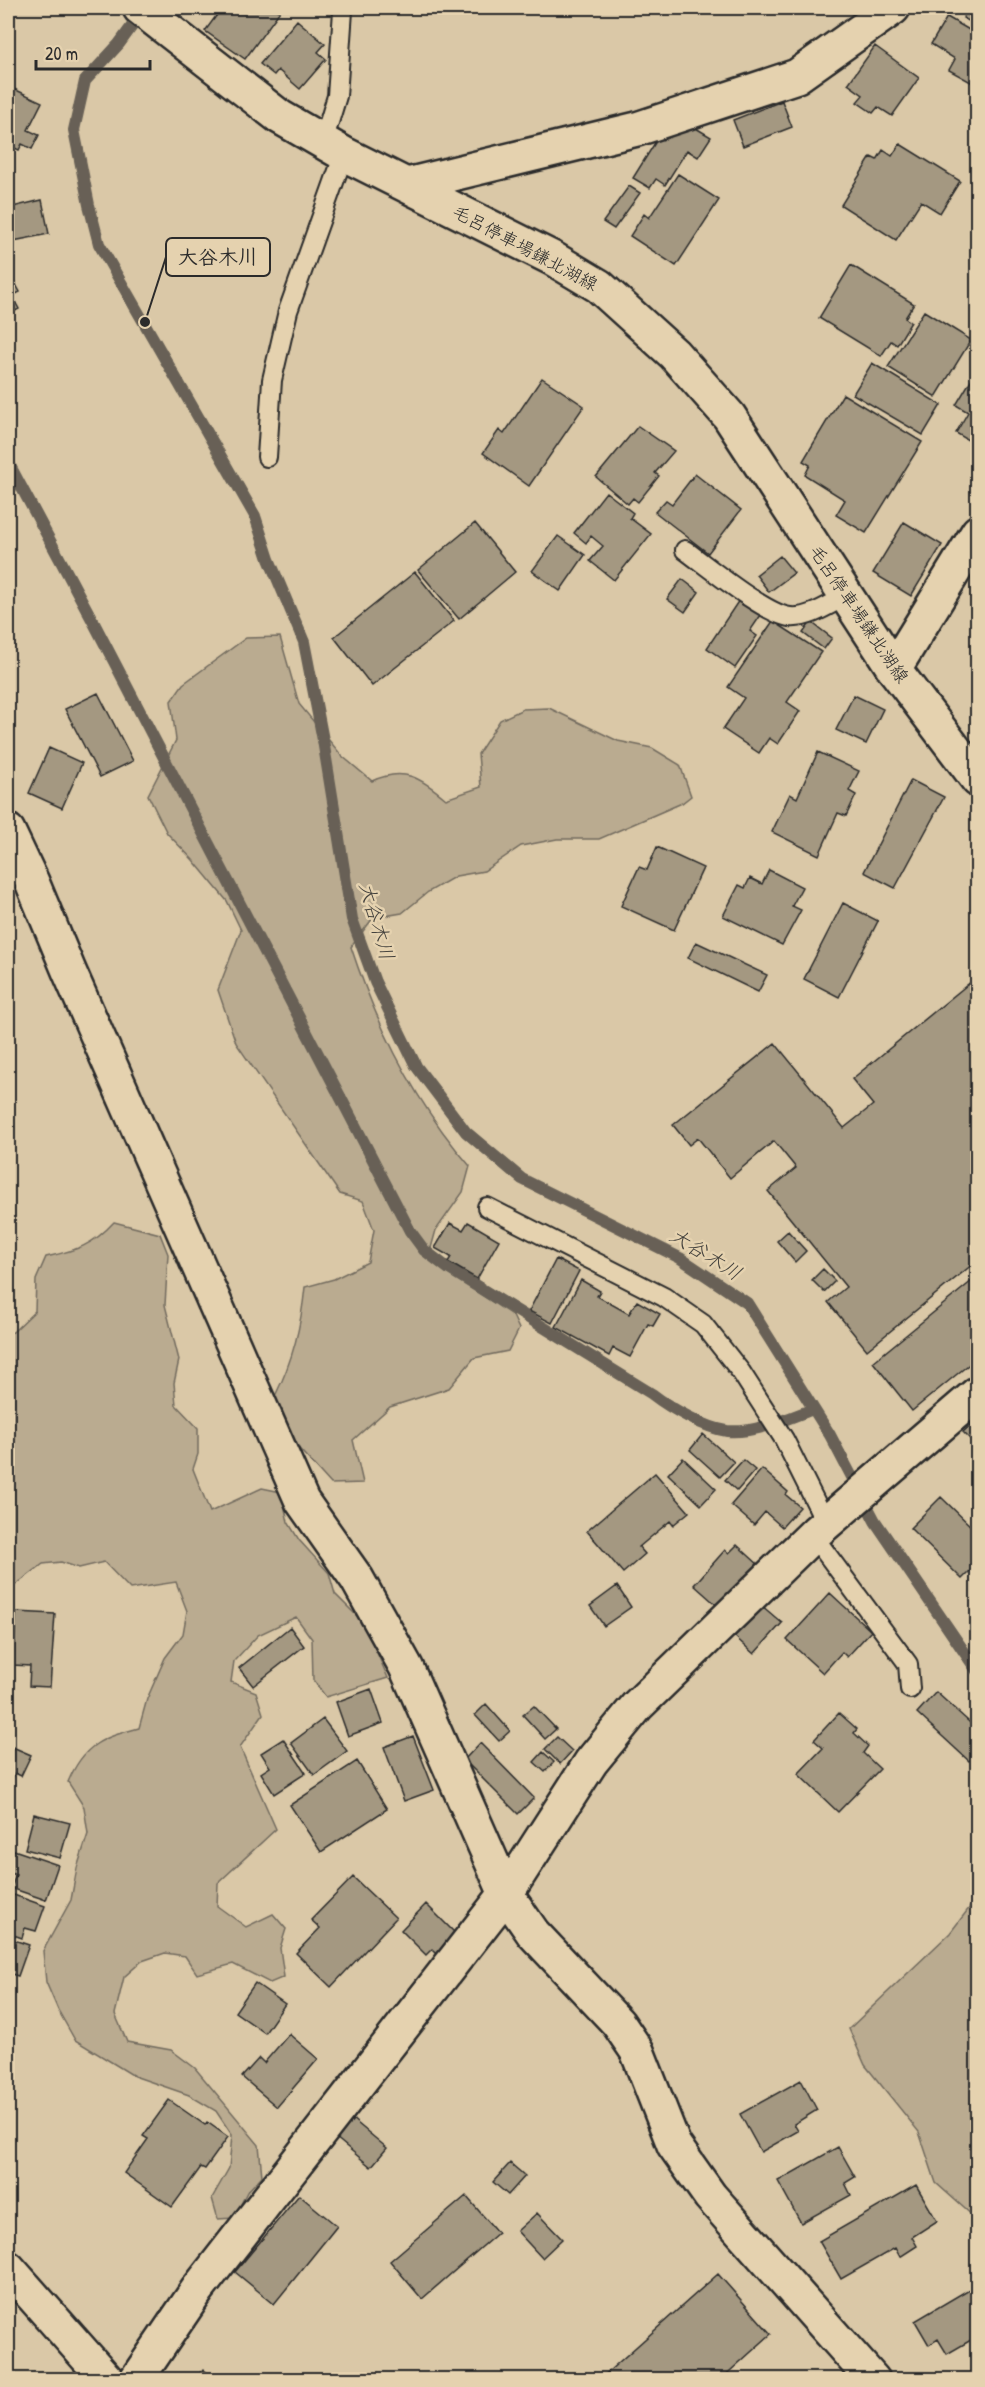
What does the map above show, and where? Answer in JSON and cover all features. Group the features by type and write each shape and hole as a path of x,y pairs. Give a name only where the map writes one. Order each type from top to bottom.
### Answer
{"street":[{"name":"毛呂停車場鎌北湖線","path":"140,8 280,117 333,148 552,258 599,286 674,354 729,417 894,669 978,780"},
{"path":"407,185 637,129 797,76 893,8"},
{"path":"894,669 978,532"},
{"path":"8,831 302,1502 357,1579 406,1667 506,1893 533,1933 618,2023 637,2051 674,2145 710,2196 873,2379"},
{"path":"136,2379 198,2289 506,1893 591,1762 637,1706 828,1522 978,1393"},
{"path":"8,2268 106,2379"}],"lane":[{"path":"267,457 272,380 288,311 333,148 343,39 343,11"},
{"path":"685,550 755,599 790,617 809,614 846,596"},
{"path":"487,1206 664,1297 703,1324 741,1372 784,1439 828,1522 820,1545 908,1664 910,1689"}],"shaded area":[{"path":"280,637 299,704 342,756 372,781 394,775 412,776 446,799 481,787 478,754 500,720 523,709 549,708 618,741 652,748 680,765 691,796 682,803 599,839 557,839 521,846 484,871 456,876 428,892 402,913 373,918 351,947 373,1006 415,1090 450,1142 470,1166 463,1192 436,1230 428,1259 513,1316 519,1329 508,1351 474,1358 449,1388 390,1407 353,1440 363,1483 331,1484 293,1442 275,1396 295,1343 305,1287 334,1279 368,1262 374,1230 363,1201 340,1194 236,1043 218,990 241,930 227,901 167,833 148,795 176,740 171,701 183,684 246,638"},
{"path":"114,1222 160,1234 168,1254 165,1305 179,1360 174,1383 176,1405 198,1428 198,1454 193,1469 210,1512 262,1488 281,1492 288,1522 299,1540 329,1573 335,1594 364,1623 388,1678 326,1697 313,1680 312,1639 296,1617 258,1635 234,1661 231,1682 256,1692 263,1714 240,1747 276,1829 218,1883 217,1906 246,1927 273,1914 286,1929 280,1948 284,1977 270,1983 233,1964 197,1974 185,1956 165,1953 142,1961 124,1977 115,2014 127,2042 171,2050 195,2068 259,2145 262,2176 247,2192 234,2218 218,2219 212,2198 229,2168 232,2135 216,2111 189,2095 134,2076 75,2040 46,1982 43,1951 71,1900 77,1868 88,1834 84,1807 68,1782 81,1759 96,1744 104,1739 139,1728 147,1699 165,1658 183,1634 187,1611 176,1582 130,1589 104,1562 79,1568 61,1562 43,1564 13,1587 8,1595 8,1333 13,1332 35,1311 36,1280 46,1257 67,1252 91,1242"},
{"path":"977,1898 978,2216 973,2216 936,2183 919,2132 865,2065 849,2029 950,1933"}],"building":[{"path":"222,8 275,8 280,11 245,59 205,31"},
{"path":"967,8 978,8 978,26 963,18"},
{"path":"947,17 978,35 978,86 949,70 955,59 931,44"},
{"path":"297,20 325,44 318,52 326,59 300,89 278,70 274,75 260,64"},
{"path":"875,46 919,78 892,116 878,107 873,113 857,102 863,95 848,84"},
{"path":"14,89 42,102 28,130 39,135 32,149 22,144 19,150 8,145 8,102"},
{"path":"782,101 792,127 743,146 733,120"},
{"path":"694,127 711,137 698,157 687,150 665,185 656,179 650,188 633,178 663,130"},
{"path":"900,144 960,181 940,213 921,201 896,240 841,205 871,157 877,160 883,150 892,156"},
{"path":"678,174 719,200 676,266 630,236 644,214 649,218"},
{"path":"629,186 640,193 614,229 603,222"},
{"path":"42,200 49,234 8,242 8,208"},
{"path":"851,265 914,304 905,318 911,322 897,345 891,341 881,356 819,318"},
{"path":"8,270 20,292 12,296 19,309 8,315"},
{"path":"924,311 971,340 936,397 888,367"},
{"path":"872,363 941,405 923,435 853,394"},
{"path":"974,375 978,377 978,446 956,433 968,412 956,405"},
{"path":"542,378 584,406 529,486 483,453 499,430 504,434"},
{"path":"843,394 922,442 866,533 836,515 845,500 805,475 810,465 803,461"},
{"path":"638,426 674,451 655,473 659,476 638,502 633,498 628,504 596,477"},
{"path":"695,474 741,510 708,553 655,512 666,500 672,504"},
{"path":"606,492 633,513 630,518 651,534 614,580 590,561 603,546 591,536 586,543 574,533"},
{"path":"904,522 942,545 911,596 873,573"},
{"path":"475,523 515,572 459,619 418,570"},
{"path":"558,536 585,555 560,591 532,571"},
{"path":"780,556 794,573 769,592 756,575"},
{"path":"415,572 454,621 372,686 334,637"},
{"path":"682,579 699,592 685,612 667,599"},
{"path":"739,600 761,615 750,631 757,636 735,668 707,648"},
{"path":"773,621 821,652 787,702 800,711 778,744 769,738 759,753 723,729 744,698 728,687"},
{"path":"811,622 832,638 824,649 803,633"},
{"path":"98,693 133,761 100,777 65,709"},
{"path":"854,695 883,709 866,744 836,730"},
{"path":"49,748 82,763 62,808 29,793"},
{"path":"818,752 859,771 849,791 856,795 846,816 838,813 819,855 772,832 790,794 797,798"},
{"path":"911,780 944,797 895,888 864,872"},
{"path":"657,847 703,868 674,930 621,906 639,867 647,870"},
{"path":"769,870 802,887 792,906 801,910 782,945 723,916 739,885 745,888 750,878 762,884"},
{"path":"843,903 878,921 839,997 804,979"},
{"path":"696,942 767,975 758,992 688,958"},
{"path":"978,976 978,1260 867,1350 828,1302 846,1287 768,1191 796,1168 774,1141 730,1178 698,1138 689,1145 673,1125 775,1043 844,1128 873,1105 852,1079"},
{"path":"468,1222 499,1240 477,1279 448,1262 451,1257 435,1248 450,1223 463,1230"},
{"path":"788,1231 806,1251 795,1262 777,1241"},
{"path":"556,1259 579,1271 552,1323 529,1311"},
{"path":"823,1269 835,1281 824,1292 812,1280"},
{"path":"978,1276 978,1357 912,1411 873,1362"},
{"path":"581,1280 600,1291 597,1296 629,1314 637,1301 660,1314 653,1326 648,1324 630,1357 613,1348 609,1356 556,1327"},
{"path":"978,1419 978,1447 963,1432"},
{"path":"703,1434 734,1462 720,1477 690,1450"},
{"path":"683,1458 716,1489 701,1505 668,1474"},
{"path":"743,1460 755,1470 737,1491 725,1480"},
{"path":"762,1469 788,1492 786,1495 800,1507 782,1527 765,1512 754,1525 731,1505"},
{"path":"655,1473 689,1512 673,1525 670,1521 639,1547 645,1554 623,1573 587,1531"},
{"path":"941,1497 978,1533 978,1563 962,1579 910,1528"},
{"path":"737,1545 759,1565 721,1609 694,1585 725,1550 729,1553"},
{"path":"617,1586 631,1607 604,1626 590,1606"},
{"path":"830,1593 871,1631 847,1657 842,1652 823,1673 787,1640"},
{"path":"761,1605 782,1623 754,1654 734,1636"},
{"path":"16,1612 55,1614 50,1687 29,1686 30,1666 13,1665"},
{"path":"290,1627 304,1646 253,1686 239,1668"},
{"path":"371,1689 383,1723 348,1736 336,1702"},
{"path":"936,1692 978,1730 978,1753 969,1761 917,1713"},
{"path":"486,1704 510,1731 499,1741 475,1715"},
{"path":"534,1706 556,1729 545,1739 523,1715"},
{"path":"839,1713 857,1729 854,1733 868,1746 863,1753 880,1769 838,1812 798,1774 823,1748 814,1740"},
{"path":"323,1719 347,1751 314,1775 291,1743"},
{"path":"413,1736 434,1790 404,1801 384,1747"},
{"path":"557,1737 572,1751 560,1764 545,1749"},
{"path":"283,1739 306,1773 274,1794 261,1773 270,1767 261,1753"},
{"path":"480,1743 534,1798 518,1814 464,1760"},
{"path":"8,1745 31,1755 21,1776 15,1773 8,1789"},
{"path":"543,1752 554,1762 545,1772 534,1762"},
{"path":"357,1761 387,1809 321,1852 290,1805"},
{"path":"34,1814 70,1823 60,1858 25,1849"},
{"path":"8,1848 58,1865 46,1900 11,1888 16,1875 8,1872"},
{"path":"353,1877 396,1918 331,1987 296,1953 320,1928 311,1920"},
{"path":"8,1893 45,1906 36,1931 25,1928 22,1938 8,1933"},
{"path":"426,1904 459,1937 440,1957 432,1949 426,1955 401,1930"},
{"path":"8,1938 29,1945 18,1976 8,1973"},
{"path":"255,1983 285,2004 265,2033 235,2012"},
{"path":"289,2034 318,2059 277,2107 242,2077 259,2058 264,2063"},
{"path":"801,2080 817,2110 794,2124 798,2131 761,2152 740,2114"},
{"path":"169,2100 205,2125 207,2122 228,2137 205,2169 201,2167 172,2207 124,2173 148,2139 143,2136"},
{"path":"345,2113 387,2148 371,2167 329,2132"},
{"path":"838,2147 855,2177 845,2183 851,2195 801,2223 778,2181"},
{"path":"510,2163 525,2176 508,2195 493,2182"},
{"path":"916,2185 937,2221 912,2237 917,2246 900,2257 895,2248 841,2279 819,2241"},
{"path":"299,2195 337,2226 274,2304 235,2272"},
{"path":"466,2196 498,2233 422,2299 390,2261"},
{"path":"537,2213 562,2239 542,2258 517,2231"},
{"path":"718,2274 771,2334 720,2380 600,2379"},
{"path":"971,2288 978,2299 978,2336 947,2354 938,2339 929,2345 915,2321"},
{"path":"203,2369 215,2380 195,2380"}],"waterway":[{"name":"大谷木川","path":"143,11 119,44 85,81 74,130 99,244 255,516 269,559 304,642 323,740 352,919 375,982 416,1066 466,1132 522,1179 680,1258 747,1303 830,1435 875,1521 978,1672"},
{"path":"8,462 410,1231 424,1250 449,1269 668,1405 709,1426 727,1431 748,1430 813,1409"}],"place":[{"name":"大谷木川","path":"145,322"}]}
